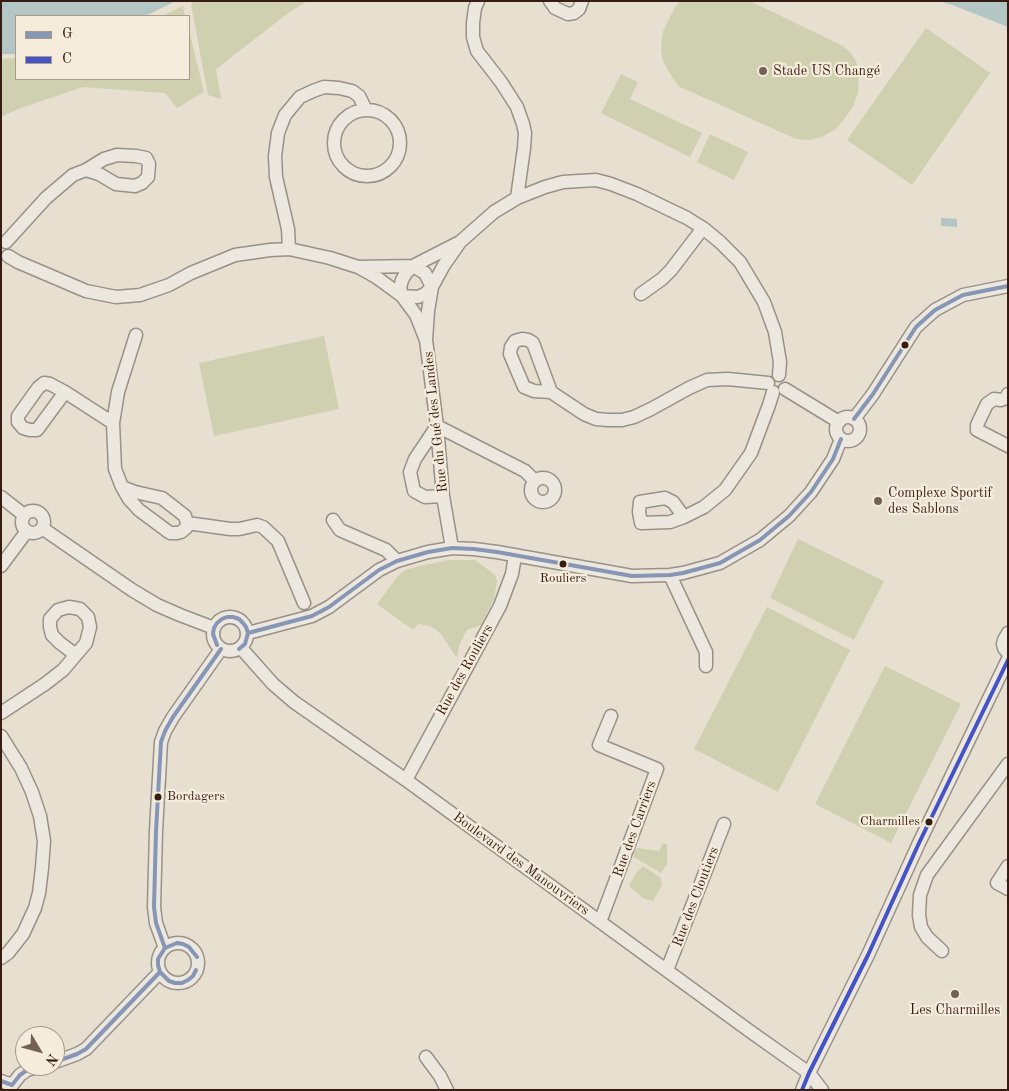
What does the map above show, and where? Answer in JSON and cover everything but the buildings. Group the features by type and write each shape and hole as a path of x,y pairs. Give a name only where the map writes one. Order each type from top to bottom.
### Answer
{"street":[{"path":"478,1 473,23 476,51 501,82 517,107 524,124 524,148 517,198"},
{"path":"550,1 555,8 568,14 574,13 579,9 582,1"},
{"path":"289,249 288,229 276,177 275,156 278,132 284,115 300,97 324,87 352,91 360,96 366,110"},
{"path":"366,110 378,112 389,118 396,128 400,140 399,152 393,163 384,171 373,176 360,176 349,171 340,163 335,152 333,140 337,128 344,118 354,112 366,110"},
{"path":"86,170 72,175 46,198 4,241 10,249 5,258 86,291 116,297 140,295 169,285 235,255 270,250 289,249 358,266 413,266 425,273 432,287 426,340"},
{"path":"460,242 413,266 402,280 400,288 402,296 418,297 425,294 432,287 460,242 494,212 517,198 563,182 596,180 637,194 704,228 740,262 764,302 775,332 780,362 779,374 787,383 775,388 751,453 725,490 704,507 684,517"},
{"path":"641,294 671,270 704,228"},
{"name":"Rue du Gué des Landes","path":"358,266 402,296 416,315 426,340 443,496 452,548"},
{"path":"854,419 873,394 916,327 935,310 963,295 1008,286"},
{"path":"122,487 162,498 185,516 186,528 181,532 170,533 138,510 122,487 115,469 113,423 118,392 136,335"},
{"path":"551,392 584,414 608,420 622,420 652,409 707,380 728,379 775,388 839,422"},
{"path":"65,392 113,423"},
{"path":"1008,394 1006,398 1001,400 994,399 988,404 977,425 977,430 1008,446"},
{"path":"846,418 854,419 859,424 860,432 853,440 841,439 837,433 837,425 846,418"},
{"path":"443,496 425,497 414,491 410,472 415,459 436,426 526,471 535,481"},
{"path":"248,633 312,616 329,608 379,570 397,561 428,552 452,548 474,549 632,576 670,575 720,563 760,540 789,516 811,492 833,459 841,439"},
{"path":"415,459 423,455 439,455"},
{"path":"1,497 24,515"},
{"path":"30,511 40,513 44,522 42,528 40,531 33,533 27,531 22,522 24,515 30,511"},
{"path":"333,520 340,530 386,550 397,561"},
{"path":"187,523 230,529 257,525 263,527 278,541 304,603"},
{"path":"42,528 157,605 214,628"},
{"path":"1,566 27,531"},
{"name":"Rue des Rouliers","path":"406,780 500,606 512,574 515,556"},
{"path":"670,575 706,652 706,666"},
{"path":"227,617 233,617 243,622 248,633 247,639 241,648 231,651 217,645 213,634 217,623 227,617"},
{"path":"1008,633 1003,644 1008,653"},
{"path":"165,948 156,923 154,907 161,742 165,731 221,648"},
{"name":"Boulevard des Manouvriers","path":"241,648 273,684 294,702 406,780 750,1032 809,1072"},
{"path":"1,713 45,684 63,670 76,655"},
{"path":"802,1090 1008,659"},
{"name":"Rue des Carriers","path":"600,922 657,769 599,745 611,716"},
{"path":"1,736 21,768 32,792 40,816 44,841 39,893 35,908 22,934 8,953 1,958"},
{"path":"942,951 927,937 921,927 919,915 920,895 927,876 1008,764"},
{"name":"Rue des Cloutiers","path":"667,970 724,824"},
{"path":"1008,866 998,883 1008,889"},
{"path":"177,943 189,947 197,958 196,970 193,976 182,983 169,981 160,972 158,959 170,944 177,943"},
{"path":"65,1058 86,1048 160,972"},
{"path":"426,1056 447,1090"},
{"path":"809,1072 822,1090"},
{"path":"9,1086 19,1076"}],"green space":[{"path":"195,1 308,1 291,11 216,69 221,99 208,95 191,4"},
{"name":"Stade US Changé","path":"680,1 750,1 841,45 850,52 856,61 859,71 858,93 846,117 836,129 822,137 809,140 796,139 678,86 662,59 661,46 663,31"},
{"path":"183,6 185,15 164,15"},
{"path":"926,28 990,73 912,185 847,140"},
{"path":"190,34 204,92 177,108 165,93 83,87 18,109 1,117 1,59 15,58 15,80 190,80"},
{"path":"621,74 638,82 630,99 702,133 690,157 601,113"},
{"path":"710,134 748,152 734,180 697,162"},
{"path":"324,336 339,409 214,436 199,363"},
{"path":"798,539 884,581 854,640 770,598"},
{"path":"449,560 475,560 494,574 497,580 494,599 481,625 467,630 459,645 456,657 441,634 435,629 418,624 413,630 377,604 398,576 405,570"},
{"path":"767,607 850,650 778,792 694,749"},
{"path":"885,666 961,704 891,843 815,804"},
{"path":"663,843 667,844 667,864 661,873 634,857 634,851 637,848 659,851"},
{"path":"643,866 661,878 662,885 653,901 643,898 629,886 636,873"}],"shaded area":[{"path":"1,1 176,1 147,15 15,15 15,54 1,54"},
{"path":"940,1 1008,1 1008,27 955,6"},
{"path":"941,218 957,219 957,227 941,226"}],"transit line":[{"name":"G","path":"854,419 873,394 916,327 935,310 963,295 1008,286"},
{"name":"G","path":"248,633 312,616 329,607 379,570 397,561 428,552 452,548 497,552 632,576 670,575 720,563 760,540 789,516 811,492 833,459 841,439"},
{"name":"G","path":"217,645 213,634 214,628 222,619 233,617 243,623 248,633 245,644 239,649"},
{"name":"G","path":"165,948 156,923 154,907 161,742 173,717 221,649"},
{"name":"C","path":"802,1090 1008,660"},
{"name":"G","path":"196,970 188,980 182,983 175,983 169,981 160,972 158,959 165,948 177,943 189,947 197,957"},
{"name":"G","path":"65,1058 86,1049 160,972"},
{"name":"G","path":"1,1081 12,1085 19,1076"}],"place":[{"name":"Stade US Changé","path":"763,71"},
{"name":"Complexe Sportif des Sablons","path":"878,501"},
{"name":"Rouliers","path":"563,564"},
{"name":"Bordagers","path":"158,797"},
{"name":"Charmilles","path":"929,822"},
{"name":"Les Charmilles","path":"955,994"}]}
